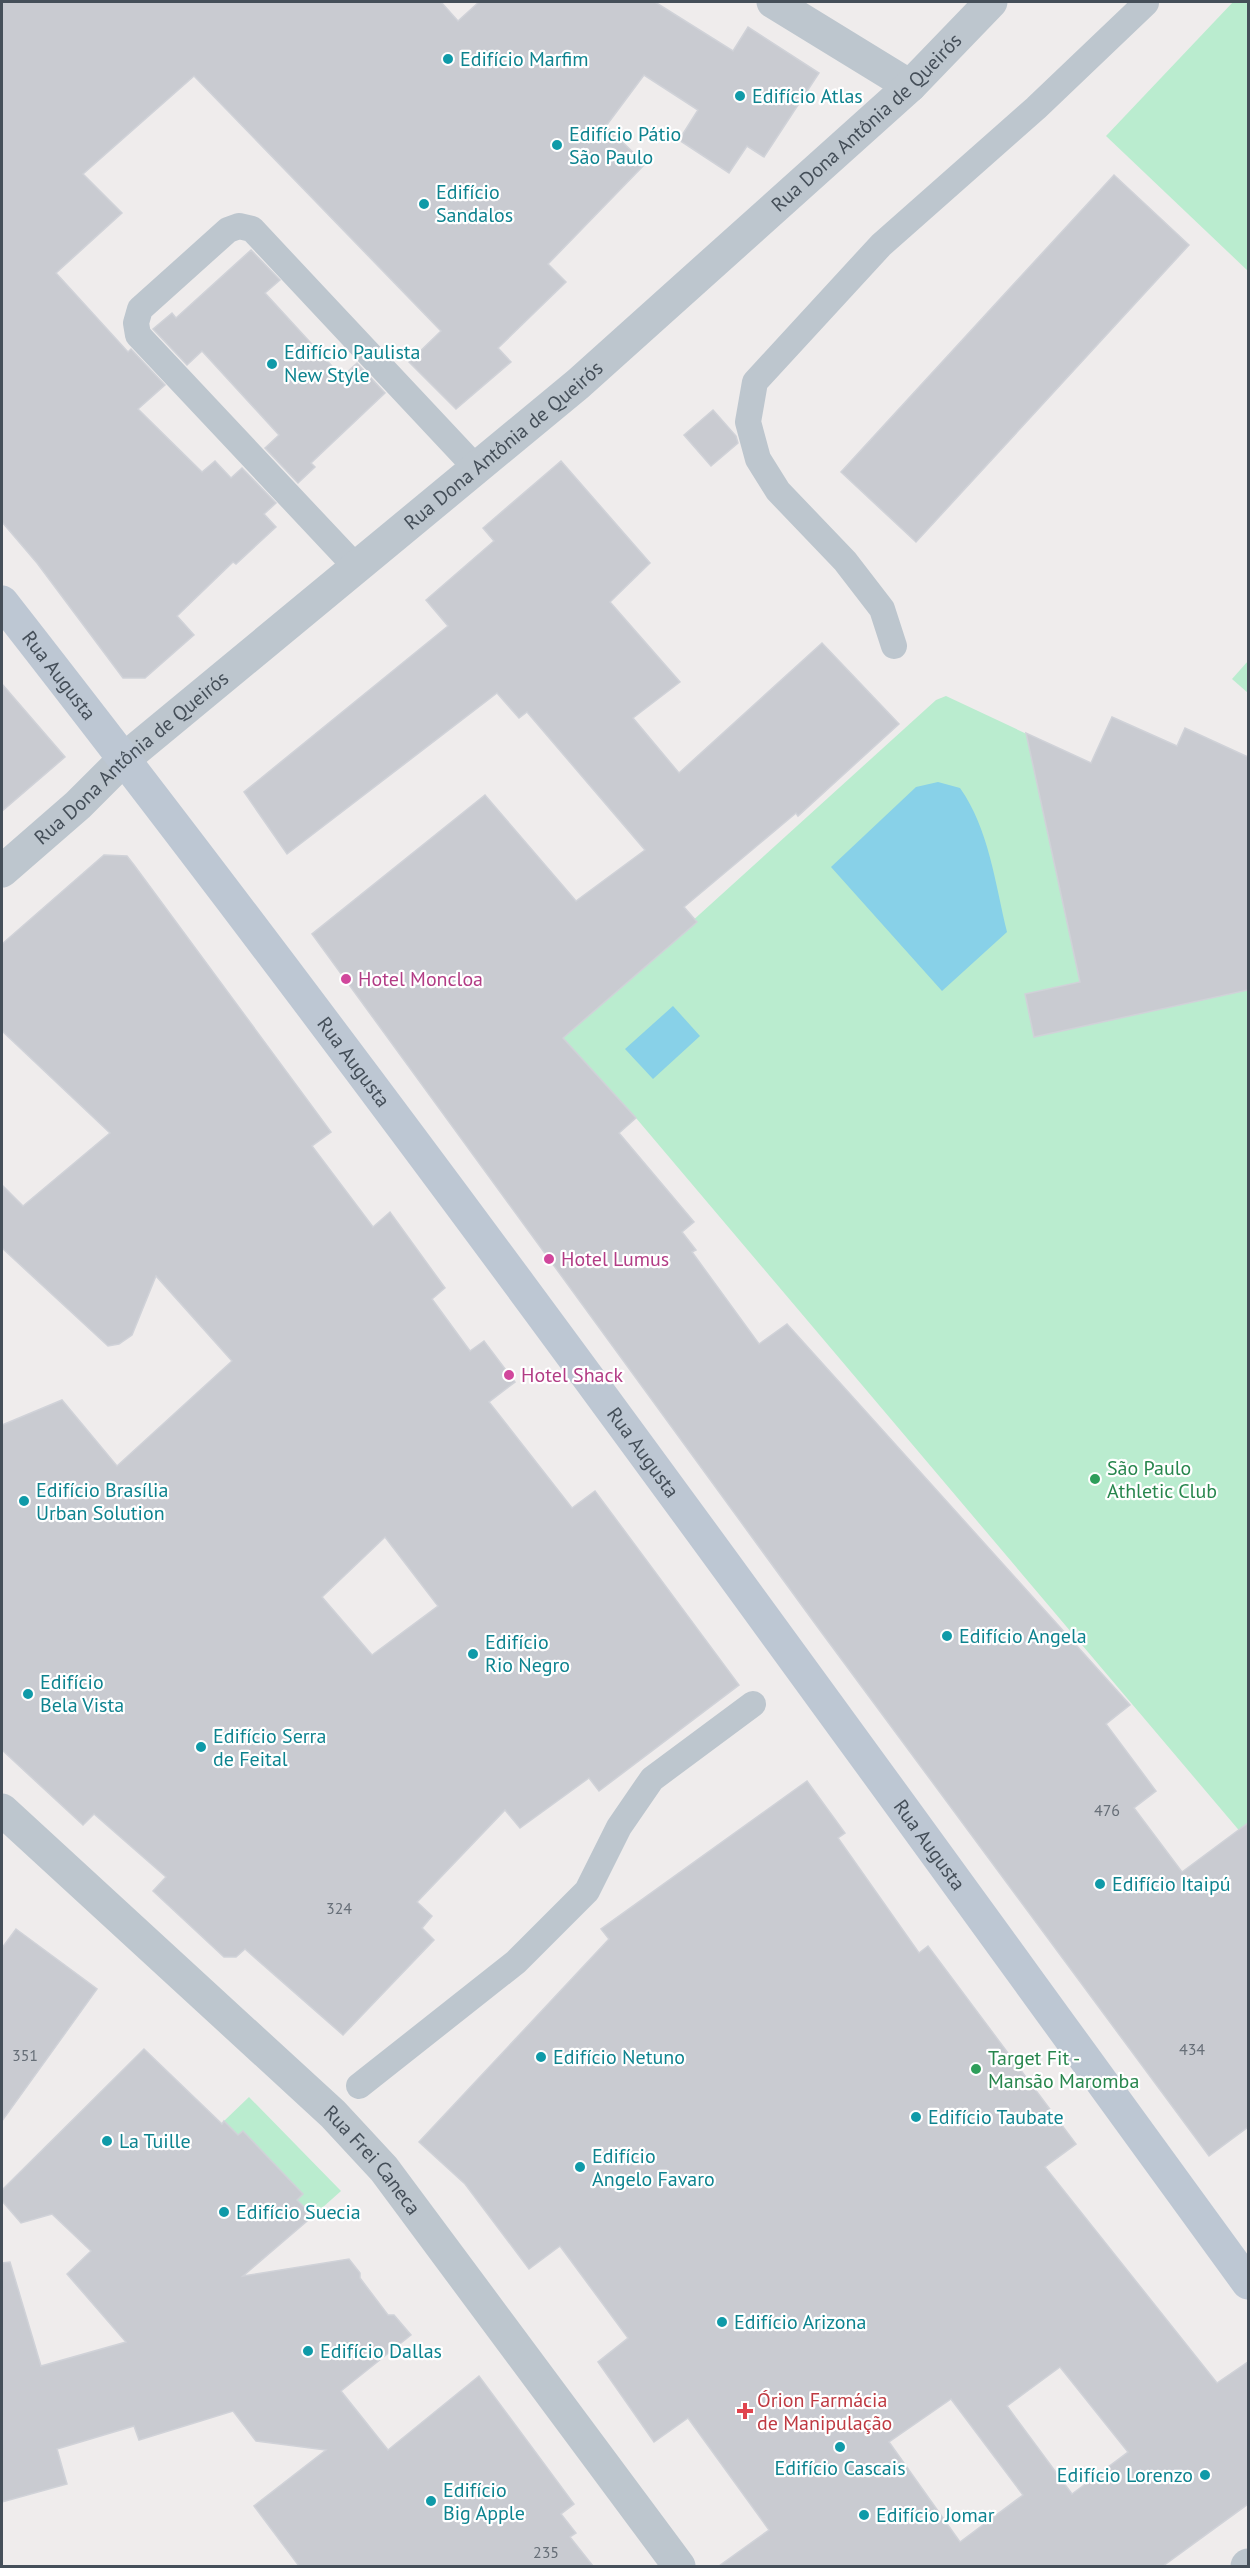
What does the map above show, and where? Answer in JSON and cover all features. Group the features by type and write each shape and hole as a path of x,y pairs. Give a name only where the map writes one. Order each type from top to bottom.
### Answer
{"main road":[{"name":"Rua Augusta","path":"2,602 244,914 638,1444 1248,2283"}],"street":[{"path":"772,2 910,86"},
{"name":"Rua Dona Antônia de Queirós","path":"2,871 78,805 123,760 578,384 910,86 991,2"},
{"name":"Rua Frei Caneca","path":"2,1810 333,2114 384,2169 679,2566"}],"lane":[{"path":"894,646 882,609 845,561 778,491 758,459 748,422 755,382 881,245 1036,108 1146,3"},
{"path":"357,568 138,335 136,323 140,309 228,230 239,226 252,229 477,469"},
{"path":"359,2086 516,1962 587,1891 619,1827 652,1779 753,1704"}],"green space":[{"path":"1233,2 1248,2 1248,271 1106,136"},
{"path":"1248,661 1248,693 1232,679"},
{"name":"São Paulo Athletic Club","path":"946,696 1248,838 1248,1841 636,1118 562,1039 936,700"},
{"path":"249,2097 341,2191 313,2216 297,2200 303,2194 243,2131 238,2135 224,2121"}],"water":[{"path":"938,782 960,788 978,821 990,857 1007,932 942,991 831,867 916,787"},
{"path":"673,1006 700,1036 653,1079 625,1049"}],"building":[{"path":"2,2 441,2 458,21 479,2 655,2 733,51 748,27 819,73 764,157 747,146 729,173 679,140 698,110 644,75 606,126 645,164 548,264 566,282 498,348 511,362 456,409 409,362 441,331 194,76 83,174 122,213 56,273 128,352 131,349 165,385 138,409 202,472 215,461 231,478 242,468 276,503 264,514 276,527 236,564 233,562 177,616 194,635 145,678 123,678 37,563 2,522"},
{"path":"1114,175 1189,245 916,542 841,472"},
{"name":"Edifício Paulista New Style","path":"251,250 280,280 265,293 342,377 357,363 385,393 311,463 315,467 298,483 265,448 279,435 202,351 187,365 153,329 172,313 176,318"},
{"path":"713,410 736,436 738,443 711,466 684,435"},
{"path":"561,461 650,563 610,602 680,682 633,718 679,773 822,643 899,724 798,816 796,813 684,907 697,922 563,1038 636,1118 619,1133 694,1222 682,1232 696,1250 692,1252 759,1344 787,1324 1130,1705 1106,1724 1156,1791 1134,1808 1182,1872 1248,1823 1248,2127 1209,2156 819,1629 312,934 485,795 576,901 645,850 527,712 519,718 497,693 287,854 244,792 448,626 426,600 494,541 483,528"},
{"path":"2,684 65,757 2,811"},
{"path":"1112,717 1177,746 1185,728 1248,757 1248,990 1034,1037 1025,994 1080,982 1026,733 1091,763"},
{"path":"104,855 127,856 331,1132 312,1146 373,1227 390,1212 445,1288 432,1299 470,1351 484,1341 515,1382 489,1402 572,1508 595,1491 739,1685 599,1791 589,1778 520,1828 505,1810 417,1902 432,1916 422,1928 434,1940 343,2035 245,1949 236,1957 224,1957 153,1891 166,1877 94,1814 83,1825 2,1750 2,1425 62,1400 117,1466 232,1361 156,1276 132,1335 119,1344 108,1346 2,1248 2,1185 23,1206 110,1133 2,1031 2,944","holes":["385,1537 438,1606 372,1655 322,1597"]},
{"path":"807,1781 845,1833 838,1838 919,1953 928,1946 1076,2144 1045,2167 1217,2383 1248,2362 1248,2504 1163,2566 719,2566 769,2530 688,2418 654,2442 598,2362 628,2338 560,2246 529,2269 465,2184 419,2142 609,1939 601,1929","holes":["1060,2367 1128,2452 1072,2494 1007,2406","951,2399 1023,2495 960,2542 889,2442"]},
{"path":"16,1929 97,1989 2,2121 2,1948"},
{"path":"144,2049 222,2124 224,2121 238,2135 243,2131 303,2194 297,2200 313,2216 243,2276 349,2259 360,2273 360,2278 388,2315 394,2315 411,2335 341,2391 388,2450 479,2376 574,2504 561,2514 576,2533 570,2537 593,2566 299,2566 254,2506 326,2450 256,2441 233,2411 139,2440 134,2426 57,2449 67,2484 2,2502 2,2263 10,2262 41,2366 126,2342 67,2274 91,2251 52,2214 21,2223 2,2201 2,2190"}],"place":[{"name":"Edifício Marfim","path":"448,59"},
{"name":"Edifício Atlas","path":"740,96"},
{"name":"Edifício Pátio São Paulo","path":"557,145"},
{"name":"Edifício Sandalos","path":"424,204"},
{"name":"Edifício Paulista New Style","path":"272,364"},
{"name":"Hotel Moncloa","path":"346,979"},
{"name":"Hotel Lumus","path":"549,1259"},
{"name":"Hotel Shack","path":"509,1375"},
{"name":"São Paulo Athletic Club","path":"1095,1479"},
{"name":"Edifício Brasília Urban Solution","path":"24,1501"},
{"name":"Edifício Angela","path":"947,1636"},
{"name":"Edifício Rio Negro","path":"473,1654"},
{"name":"Edifício Bela Vista","path":"28,1694"},
{"name":"Edifício Serra de Feital","path":"201,1747"},
{"name":"Edifício Itaipú","path":"1100,1884"},
{"name":"Edifício Netuno","path":"541,2057"},
{"name":"Target Fit - Mansão Maromba","path":"976,2069"},
{"name":"Edifício Taubate","path":"916,2117"},
{"name":"La Tuille","path":"107,2141"},
{"name":"Edifício Angelo Favaro","path":"580,2167"},
{"name":"Edifício Suecia","path":"224,2212"},
{"name":"Edifício Arizona","path":"722,2322"},
{"name":"Edifício Dallas","path":"308,2351"},
{"name":"Órion Farmácia de Manipulação","path":"745,2411"},
{"name":"Edifício Cascais","path":"840,2447"},
{"name":"Edifício Lorenzo","path":"1205,2475"},
{"name":"Edifício Big Apple","path":"431,2501"},
{"name":"Edifício Jomar","path":"864,2515"}]}
